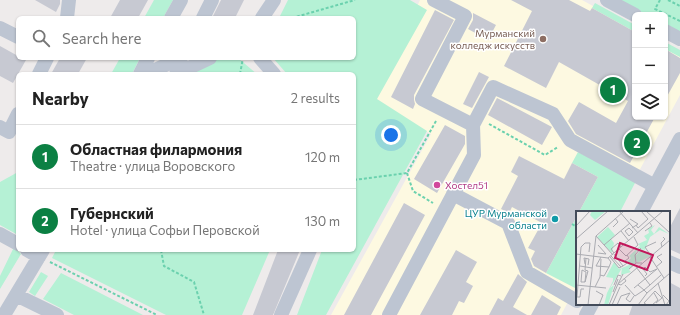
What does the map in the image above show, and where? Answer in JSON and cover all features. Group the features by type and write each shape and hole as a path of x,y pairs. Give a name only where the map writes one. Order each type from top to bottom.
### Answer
{"street":[{"path":"67,16 69,0"},
{"path":"172,16 181,0"},
{"path":"263,16 274,0"},
{"path":"434,0 465,16 422,99 442,109 474,121"},
{"path":"607,0 632,13"},
{"path":"204,16 211,1"},
{"path":"0,28 16,36"},
{"path":"668,33 680,39"},
{"path":"40,72 46,60"},
{"path":"141,72 147,60"},
{"path":"150,72 177,60"},
{"path":"180,72 206,60"},
{"path":"262,60 272,72"},
{"path":"389,315 474,155 474,121 493,87 553,114 570,140 655,186"},
{"path":"0,127 8,132 16,118"},
{"path":"642,211 680,139"},
{"path":"453,194 508,223 527,272 576,301"},
{"path":"0,234 16,243"},
{"path":"281,315 309,252"},
{"path":"4,315 39,256"},
{"path":"670,262 680,267"},
{"path":"16,295 57,315"}],"path":[{"path":"299,16 355,0"},
{"path":"660,0 655,9 680,21"},
{"path":"668,0 680,6"},
{"path":"240,72 243,60"},
{"path":"442,109 407,173 413,192 445,210"},
{"path":"474,121 545,155 570,140"},
{"path":"356,180 407,173"},
{"path":"572,224 576,226"},
{"path":"161,252 164,266 194,282 204,315"},
{"path":"39,256 157,315"}],"shaded area":[{"path":"420,0 582,0 632,27 632,120 667,120 618,211 576,211 576,287 561,315 331,315 431,134 373,102"},
{"path":"668,48 680,54 680,95 668,117"}],"green space":[{"path":"154,0 173,0 164,16 145,16"},
{"path":"288,0 410,0 427,10 377,99 427,131 326,315 297,315 321,252 356,252 356,72 285,72 275,60 356,60 356,16 280,16"},
{"path":"619,0 680,0 680,33 668,27 668,12 641,12"},
{"path":"595,3 632,23 632,30 592,8"},
{"path":"668,44 680,50 680,57 668,51"},
{"path":"119,60 139,60 133,72 112,72"},
{"path":"214,60 240,60 255,72 194,72"},
{"path":"578,152 636,181 621,211 580,211 598,177 572,163"},
{"path":"16,173 16,234 0,225 0,182"},
{"path":"576,218 576,288 546,273"},
{"path":"14,247 16,252 21,254 0,289 0,276"},
{"path":"55,252 269,252 242,315 166,315 52,258"},
{"path":"41,272 48,276 35,296 29,292"},
{"path":"61,273 143,315 74,315 43,299"}],"building":[{"path":"35,0 60,0 60,4 56,12"},
{"path":"120,0 148,0 139,16 111,16"},
{"path":"221,0 244,0 236,16 213,16"},
{"path":"511,0 569,0 590,11 592,8 632,30 632,120 653,120 630,163 576,134 568,121 579,102 616,123 628,101 559,62 546,88 504,66 532,11"},
{"path":"435,10 454,20 414,95 415,104 413,109 391,97"},
{"path":"473,13 496,25 488,40 468,29 473,20"},
{"path":"0,46 16,55 16,60 26,60 19,72 16,72 16,78 13,83 0,76"},
{"path":"668,51 680,58 680,73 668,95"},
{"path":"59,60 86,60 79,72 52,72"},
{"path":"479,72 489,77 472,108 463,104"},
{"path":"497,98 552,127 542,145 488,115"},
{"path":"445,125 465,136 465,144 437,193 414,179"},
{"name":"ЦУР Мурманской области","path":"519,156 564,179 572,163 598,177 580,211 576,211 576,218 546,273 534,266 531,259 535,251 528,248 542,223 512,207 509,213 501,209 518,176 511,172"},
{"path":"404,203 425,215 371,315 344,315"},
{"path":"680,208 680,254 670,249 670,227"},
{"path":"456,250 477,262 466,282 473,286 464,303 459,301 452,315 420,315"},
{"path":"277,252 299,252 273,315 253,315"},
{"path":"518,274 527,282 513,307 527,315 489,315 498,298 503,301"},
{"path":"670,283 680,288 680,315 629,315 633,305 670,305"},
{"path":"542,295 561,307 557,315 531,315"}],"place":[{"name":"Мурманский колледж искусств","path":"543,39"},
{"name":"Областная филармония","path":"613,90"},
{"name":"Губернский","path":"637,143"},
{"name":"Хостел51","path":"437,185"},
{"name":"ЦУР Мурманской области","path":"555,219"}]}
